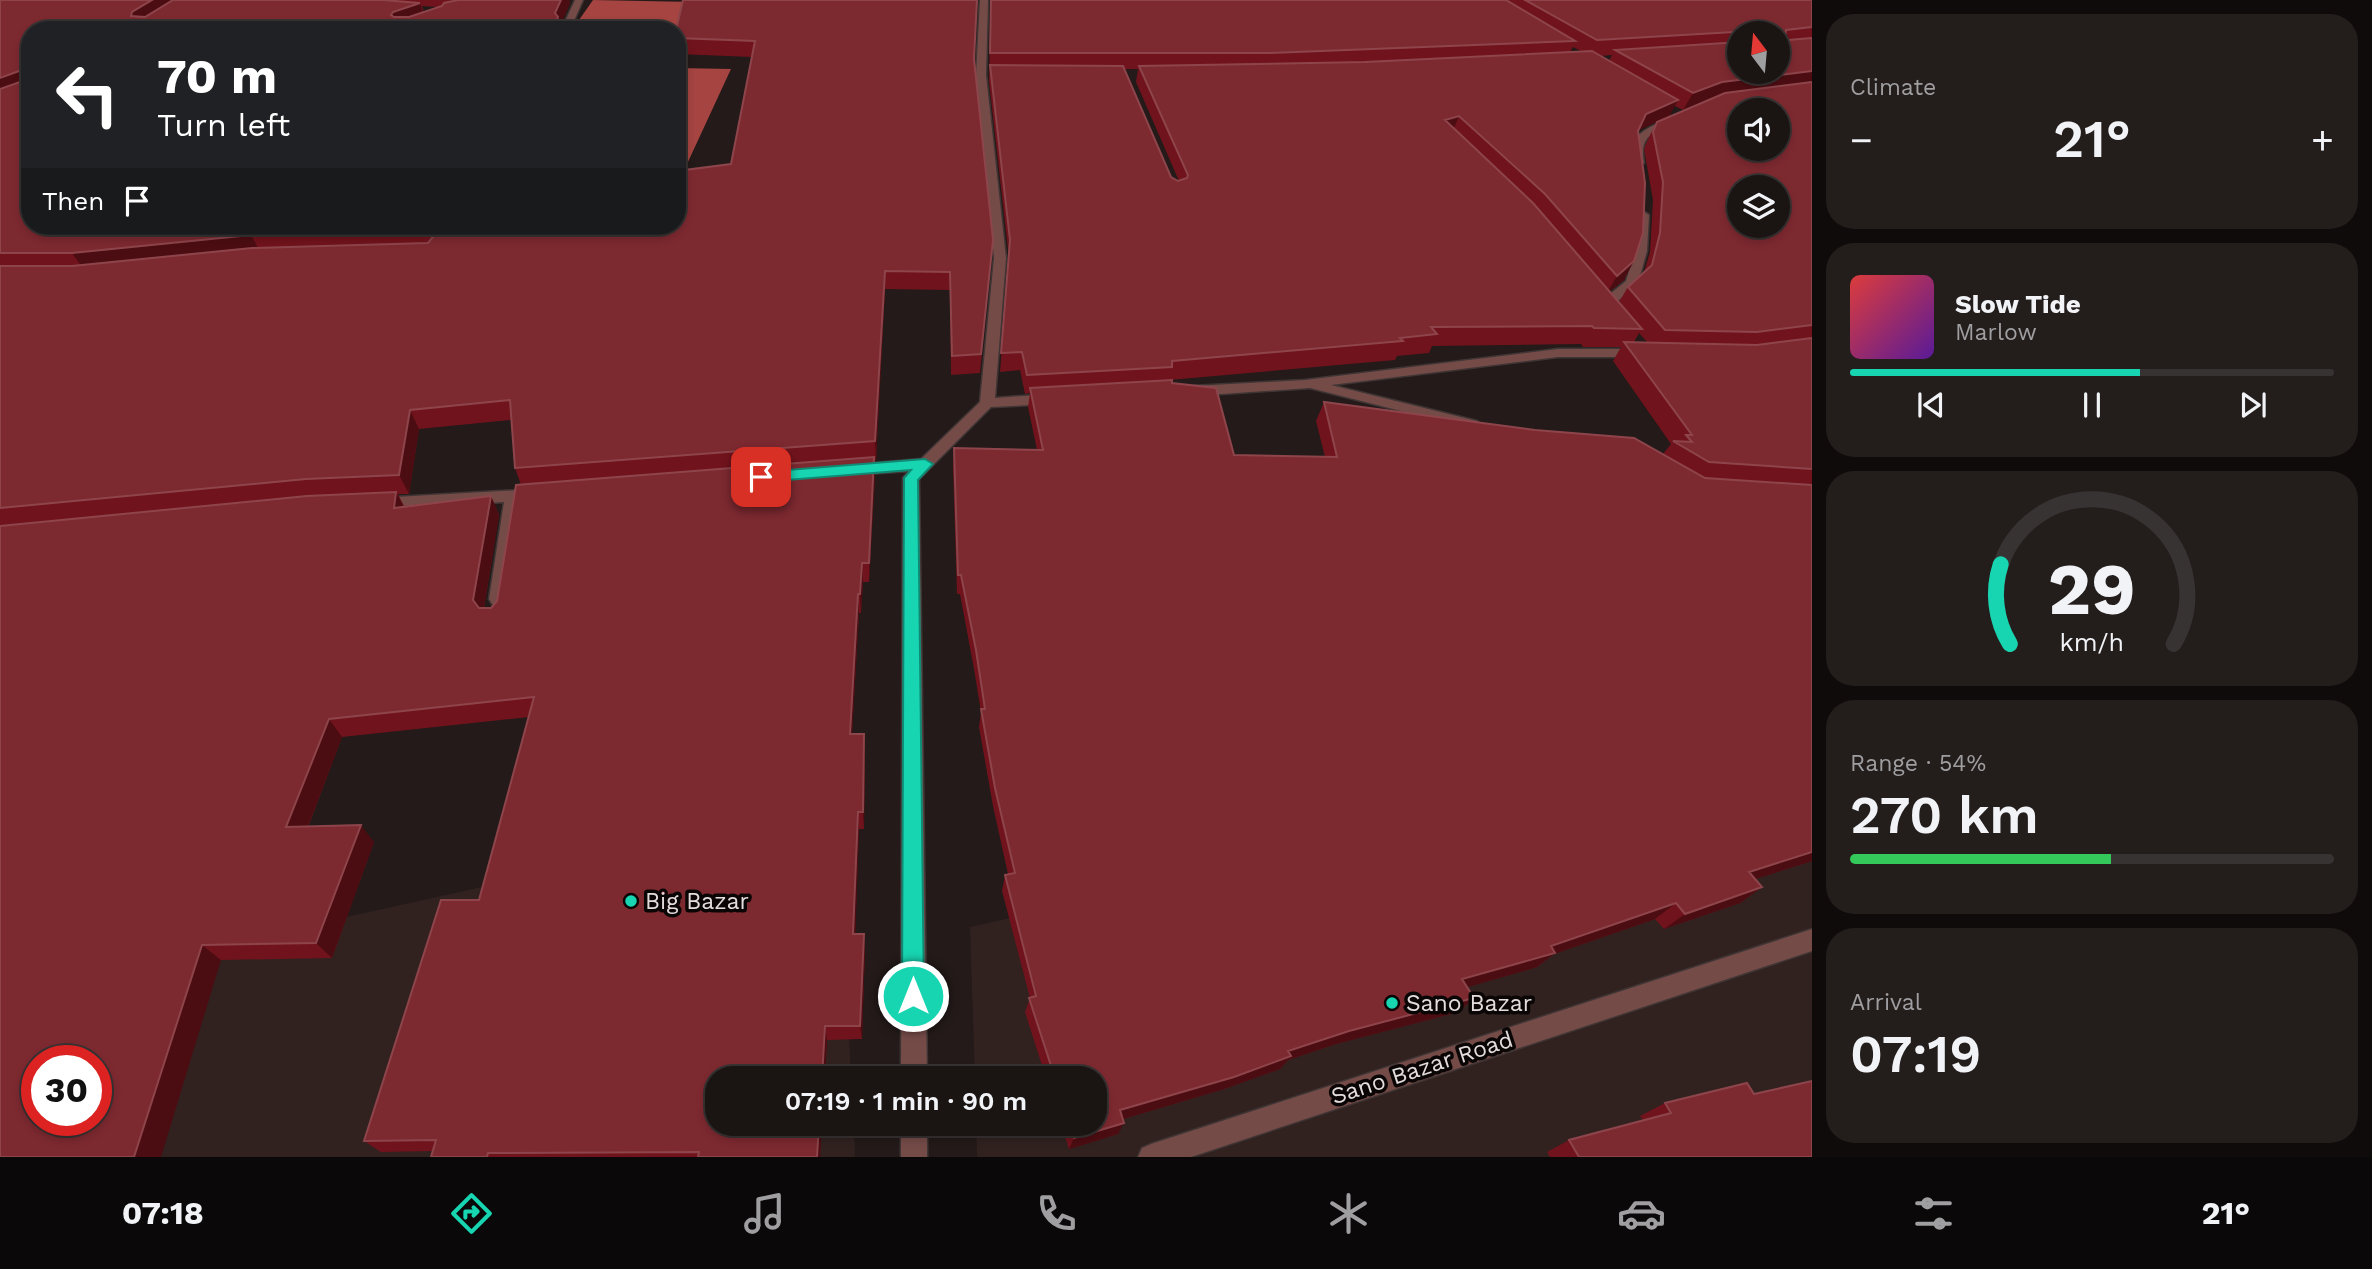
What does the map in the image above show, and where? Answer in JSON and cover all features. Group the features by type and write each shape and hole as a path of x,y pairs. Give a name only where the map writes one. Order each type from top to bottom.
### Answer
{"street":[{"path":"569,21 579,0"},
{"path":"914,1066 911,478 987,403 1000,258 984,0"},
{"path":"1640,174 1636,149 1642,135 1687,115 1671,110"},
{"path":"1604,306 1632,283 1641,251 1644,200"},
{"path":"1172,392 1306,384 1558,353 1648,350"},
{"path":"1306,384 1483,426"},
{"path":"987,403 1066,398"},
{"path":"829,472 925,464"},
{"path":"360,505 554,494"},
{"path":"495,619 513,497"},
{"name":"Sano Bazar Road","path":"1151,1157 1812,940"},
{"path":"914,1136 914,1157"}],"shaded area":[{"path":"593,0 694,2 682,21 578,21"},
{"path":"686,68 731,69 686,166"},
{"name":"Sano Bazar","path":"1812,740 1812,1157 977,1157 976,1136 1107,1136 1107,1066 975,1066 970,927"},
{"name":"Big Bazar","path":"838,808 850,1066 705,1066 705,1136 854,1136 855,1157 0,1157 0,994"}],"building":[{"path":"0,0 152,0 132,12 131,16 145,17 173,0 383,0 420,3 391,15 409,17 458,0 561,0 555,13 557,21 21,21 21,73 19,71 0,78"},
{"path":"683,0 977,0 974,59 993,240 981,354 952,356 950,272 885,271 875,441 515,468 510,400 410,410 399,475 306,479 0,508 0,266 72,266 252,248 428,243 433,237 430,235 686,235 686,170 731,164 755,41 686,38 686,21 678,21"},
{"path":"991,0 1506,0 1575,41 1270,53 990,53"},
{"path":"1525,0 1812,0 1812,27 1790,30 1790,21 1727,21 1727,32 1597,40"},
{"path":"1812,38 1812,71 1790,74 1790,40"},
{"path":"1727,43 1727,81 1693,93 1615,50"},
{"path":"1592,51 1678,100 1646,114 1638,131 1645,183 1643,233 1634,261 1617,276 1545,194 1459,116 1445,120 1533,203 1642,329 1592,326 1431,327 1437,334 1400,338 1403,341 1172,361 1172,367 1027,375 1022,352 1001,353 1010,240 990,65 1123,66 1171,177 1178,181 1188,175 1139,66 1365,62"},
{"path":"21,78 21,235 251,235 72,253 0,253 0,89 20,82"},
{"path":"1812,82 1812,325 1757,332 1665,330 1628,287 1652,265 1660,233 1663,182 1653,132 1657,122 1725,93"},
{"path":"1812,338 1812,469 1709,462 1673,441 1692,442 1686,435 1692,435 1624,342 1757,345"},
{"path":"1172,380 1172,383 1216,388 1234,455 1337,457 1324,402 1535,430 1634,438 1705,478 1812,485 1812,852 1749,872 1762,887 1685,914 1676,903 1551,946 1555,953 1462,979 1474,998 1349,1031 1288,1051 1291,1056 1234,1077 1120,1110 1124,1123 1107,1128 1107,1066 1051,1066 1029,998 1036,996 1005,875 1015,873 995,788 981,709 985,709 976,650 961,575 958,575 954,448 1043,450 1030,388"},
{"path":"874,457 869,563 862,563 858,594 850,734 864,734 863,812 858,812 853,934 864,934 860,1026 825,1026 823,1066 705,1066 705,1136 818,1136 817,1157 698,1157 699,1152 488,1153 487,1157 431,1157 436,1140 364,1141 441,900 479,900 534,697 329,719 286,827 361,825 316,943 202,945 134,1157 0,1157 0,526 307,496 396,492 394,508 491,496 473,600 479,608 491,608 497,601 516,485"},
{"path":"1812,1081 1812,1157 1579,1157 1569,1140 1671,1113 1665,1103 1747,1083 1754,1094"}],"place":[{"name":"Big Bazar","path":"631,901"},
{"name":"Sano Bazar","path":"1392,1003"}],"route":[{"path":"761,477 925,464 911,478 913,996"}]}
